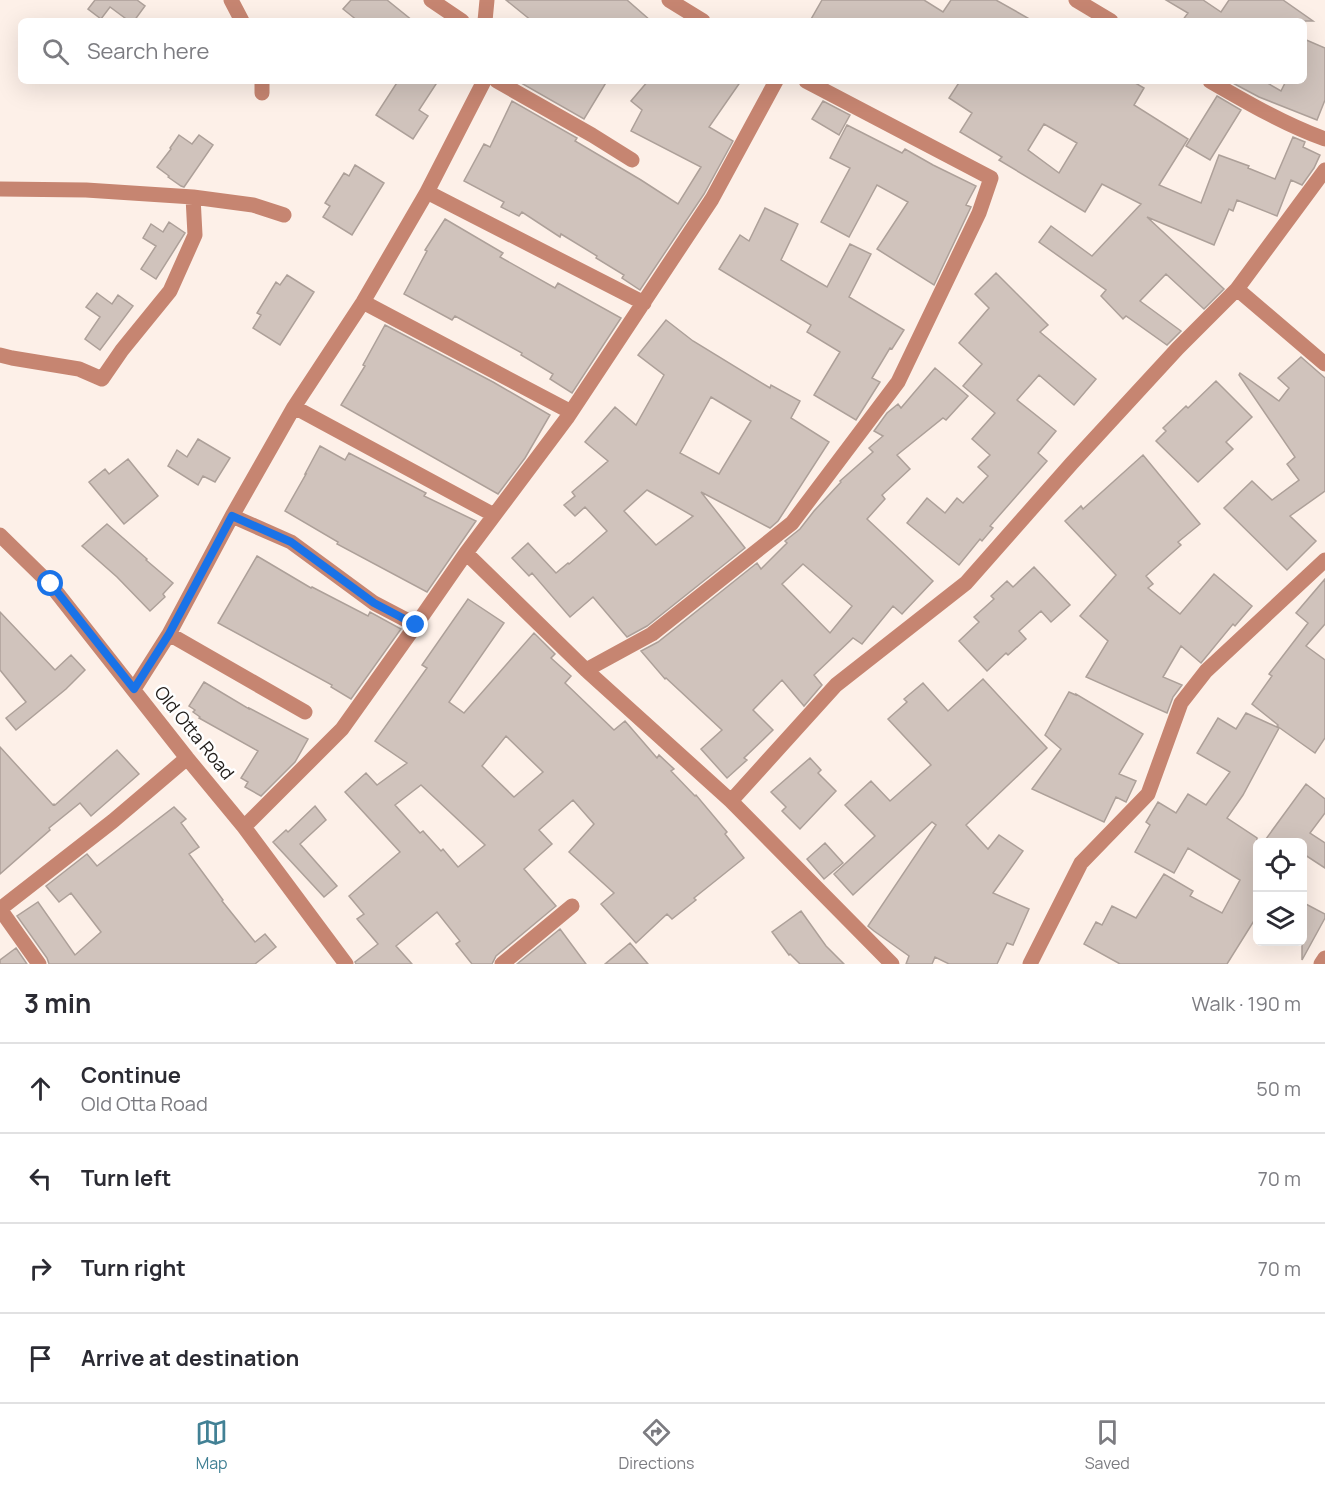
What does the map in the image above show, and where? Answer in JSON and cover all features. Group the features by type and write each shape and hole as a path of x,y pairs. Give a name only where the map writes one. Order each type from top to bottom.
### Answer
{"street":[{"path":"231,0 240,18"},
{"path":"430,0 457,18"},
{"path":"484,18 487,0"},
{"path":"669,0 698,18"},
{"path":"1076,0 1106,18"},
{"path":"134,689 169,634 294,407 363,302 427,192 482,84"},
{"path":"502,84 632,160"},
{"path":"244,827 342,729 466,553 570,412 712,199 774,84"},
{"path":"586,670 652,634 792,523 898,381 979,213 991,178 812,84"},
{"path":"1215,84 1261,111 1325,140"},
{"path":"731,801 836,685 966,584 1079,454 1178,348 1237,289 1325,170"},
{"path":"0,189 86,190 193,197 253,205 284,215"},
{"path":"427,192 644,303"},
{"path":"0,355 79,369 102,379 122,350 170,291 195,235 193,197"},
{"path":"1237,289 1325,364"},
{"path":"363,302 570,412"},
{"path":"294,407 494,516"},
{"path":"232,516 291,542 374,603 416,625"},
{"name":"Old Otta Road","path":"0,535 51,584 244,827 346,964"},
{"path":"466,553 586,670 731,801 892,964"},
{"path":"1030,964 1081,863 1149,794 1181,703 1206,671 1325,560"},
{"path":"169,634 305,712"},
{"path":"39,964 0,909 113,821 187,758"},
{"path":"502,964 572,906"},
{"path":"1321,964 1325,958"}],"building":[{"path":"95,0 137,0 145,6 136,18 125,18 110,7 100,18 88,9"},
{"path":"351,0 387,0 409,18 354,18 343,9"},
{"path":"506,0 627,0 648,18 528,18"},
{"path":"822,0 924,0 943,12 951,0 996,0 1028,18 812,18"},
{"path":"1166,0 1203,0 1221,12 1229,0 1283,0 1313,21 1307,21 1307,18 1184,18 1188,13"},
{"path":"1307,40 1325,48 1325,100 1317,120 1259,97 1235,84 1269,84 1281,91 1284,84 1307,84"},
{"path":"396,84 436,84 419,110 428,116 413,139 376,115"},
{"path":"523,84 605,84 584,119"},
{"path":"645,84 739,84 709,127 733,141 704,194 640,290 622,278 624,275 596,258 597,256 561,234 560,237 522,212 519,216 501,207 504,202 464,181 484,144 490,147 512,101 577,138 575,141 678,204 701,167 631,131 642,110 631,101"},
{"path":"958,84 1137,84 1144,88 1134,105 1188,139 1159,185 1201,203 1219,155 1275,179 1293,137 1305,142 1303,147 1320,155 1302,185 1291,180 1277,216 1237,200 1233,211 1229,209 1214,245 1147,217 1224,289 1204,309 1166,274 1140,301 1181,331 1167,345 1126,316 1123,319 1101,296 1106,290 1039,242 1051,226 1092,256 1141,204 1102,184 1085,212 999,160 1002,157 960,132 972,113 949,98","holes":["1044,124 1077,143 1059,173 1028,150"]},
{"path":"1217,96 1241,110 1210,160 1186,146"},
{"path":"823,101 850,115 839,135 812,119"},
{"path":"847,125 902,153 905,149 976,186 966,205 971,207 934,285 877,249 908,202 877,185 849,237 821,222 850,168 830,158"},
{"path":"179,135 192,144 199,135 213,145 184,187 157,167"},
{"path":"355,165 384,183 352,235 323,217 330,206 325,203 344,173 349,176"},
{"path":"765,208 798,224 781,260 827,287 850,244 871,254 849,297 904,330 872,378 880,382 856,420 814,395 840,352 807,332 811,325 719,269 740,235 749,241"},
{"path":"445,219 503,253 500,257 555,288 558,283 621,318 572,393 550,379 553,374 521,355 522,353 455,316 452,320 404,294 427,251 425,250"},
{"path":"169,222 185,233 156,279 141,269 156,246 143,238 151,224 163,232"},
{"path":"996,273 1048,325 1040,332 1096,379 1074,405 1039,375 1017,400 1056,431 1038,453 1047,461 990,526 993,528 982,541 980,539 959,565 907,523 927,498 945,513 957,498 963,503 988,476 978,467 990,455 972,439 995,413 963,386 982,364 959,343 989,308 975,294"},
{"path":"287,275 314,292 280,345 253,328 261,315 257,313 276,282 280,285"},
{"path":"97,293 112,304 118,295 133,306 100,350 85,339 100,317 86,307"},
{"path":"666,320 693,341 770,388 771,385 800,401 791,418 829,442 778,521 770,528 701,492 745,548 647,626 627,637 593,597 570,617 532,573 529,576 512,558 528,543 556,573 607,531 585,507 575,516 564,505 575,496 572,492 608,461 585,442 615,407 636,425 664,375 638,355","holes":["711,397 751,421 719,474 680,453","647,490 693,516 656,545 624,511"]},
{"path":"385,325 550,415 525,458 498,494 341,405 365,366 363,365"},
{"path":"1301,357 1325,378 1325,491 1290,516 1316,541 1287,570 1224,508 1252,481 1272,500 1299,480 1287,464 1295,457 1239,375 1240,373 1279,401 1289,388 1278,378"},
{"path":"935,368 968,396 946,420 943,418 897,455 910,469 882,495 885,499 867,519 933,581 902,614 893,606 862,644 853,638 814,675 822,685 804,706 782,680 753,710 773,730 744,758 747,760 727,778 701,749 722,730 665,679 641,651 658,642 757,563 761,569 787,543 785,541 800,529 840,481 873,452 869,448 883,436 874,431 887,413 898,404 901,408","holes":["803,564 852,606 830,633 782,584"]},
{"path":"1216,381 1252,417 1226,442 1233,449 1198,482 1156,441 1166,431 1163,428"},
{"path":"198,439 230,458 215,482 203,476 198,485 168,466 177,450 187,457"},
{"path":"320,446 345,460 349,453 426,493 424,496 476,521 427,592 337,544 338,542 285,511"},
{"path":"1143,455 1200,524 1178,542 1181,545 1146,576 1153,584 1148,588 1180,614 1214,574 1252,606 1235,626 1233,624 1201,663 1181,646 1163,677 1182,685 1173,697 1167,713 1086,677 1108,641 1080,616 1116,575 1065,521 1081,506 1083,509"},
{"path":"128,459 158,496 124,524 89,482 105,469 109,474"},
{"path":"107,524 173,583 163,594 165,597 150,611 82,546"},
{"path":"257,556 311,588 368,616 370,612 401,629 351,699 331,687 332,685 218,623"},
{"path":"1034,567 1070,605 1051,622 1041,611 1019,631 1026,639 1008,655 1006,653 987,671 959,641 979,622 974,617 994,599 991,596 1007,581 1013,587"},
{"path":"1325,579 1325,624 1306,646 1325,660 1325,738 1315,753 1277,726 1252,704 1272,676 1269,674 1308,623 1296,613"},
{"path":"468,599 504,623 449,702 464,713 534,633 555,654 551,658 571,676 565,683 614,730 625,721 657,758 659,755 674,769 671,771 696,795 727,832 725,834 744,858 694,898 696,900 672,919 667,914 636,943 601,904 614,893 569,852 594,824 573,800 539,830 552,844 524,869 556,906 496,956 492,964 472,964 456,944 460,941 437,912 396,946 412,964 356,964 355,962 378,944 357,919 364,914 349,896 400,852 345,792 366,773 377,785 407,763 375,741 427,668 422,665","holes":["506,736 543,772 514,797 482,766","421,785 485,845 458,867 423,831 420,833 395,805"]},
{"path":"0,612 55,670 71,655 85,670 66,689 16,730 6,718 26,702 0,670"},
{"path":"983,679 1047,748 966,825 988,849 999,835 1023,851 993,893 1029,909 1013,945 1007,943 997,964 949,964 935,957 932,964 906,964 909,956 868,926 936,825 932,822 853,895 834,874 875,836 845,805 871,781 890,801 931,765 888,719 907,702 904,699 923,683 948,711"},
{"path":"204,682 249,709 308,739 295,762 261,796 245,787 248,782 241,778 258,751 199,718 193,712 195,710 189,706"},
{"path":"1069,692 1143,734 1119,774 1136,781 1126,802 1116,797 1104,822 1032,789 1061,749 1045,735"},
{"path":"1246,713 1279,728 1243,795 1227,818 1257,838 1253,838 1253,922 1227,964 1120,964 1084,944 1096,922 1102,925 1112,906 1136,918 1164,874 1193,891 1190,896 1222,913 1240,880 1188,848 1174,873 1135,852 1150,825 1146,822 1158,802 1176,813 1188,794 1206,805 1230,772 1197,753 1218,718 1236,729"},
{"path":"0,747 53,805 117,750 139,774 91,816 80,803 49,828 50,830 0,874"},
{"path":"810,758 821,770 818,773 836,791 800,829 782,811 786,807 771,792"},
{"path":"1306,784 1325,799 1325,813 1310,833 1325,843 1325,868 1307,856 1307,838 1267,838"},
{"path":"315,806 326,820 300,844 337,886 324,897 273,842 286,830 288,832"},
{"path":"174,807 186,819 181,823 199,847 189,854 222,901 255,942 265,934 276,947 255,964 49,964 17,916 38,902 75,955 101,932 71,893 59,902 46,886 87,854 97,866"},
{"path":"825,843 843,863 824,879 807,859"},
{"path":"1307,905 1325,914 1325,918 1302,960 1302,946 1307,946"},
{"path":"801,911 826,946 844,964 800,964 789,955 772,932"},
{"path":"560,929 586,964 517,964"},
{"path":"630,943 648,964 605,964"},
{"path":"16,948 27,964 0,964 0,960"}],"route":[{"path":"51,584 134,689 169,634 232,516 291,542 374,603 416,625"}]}
